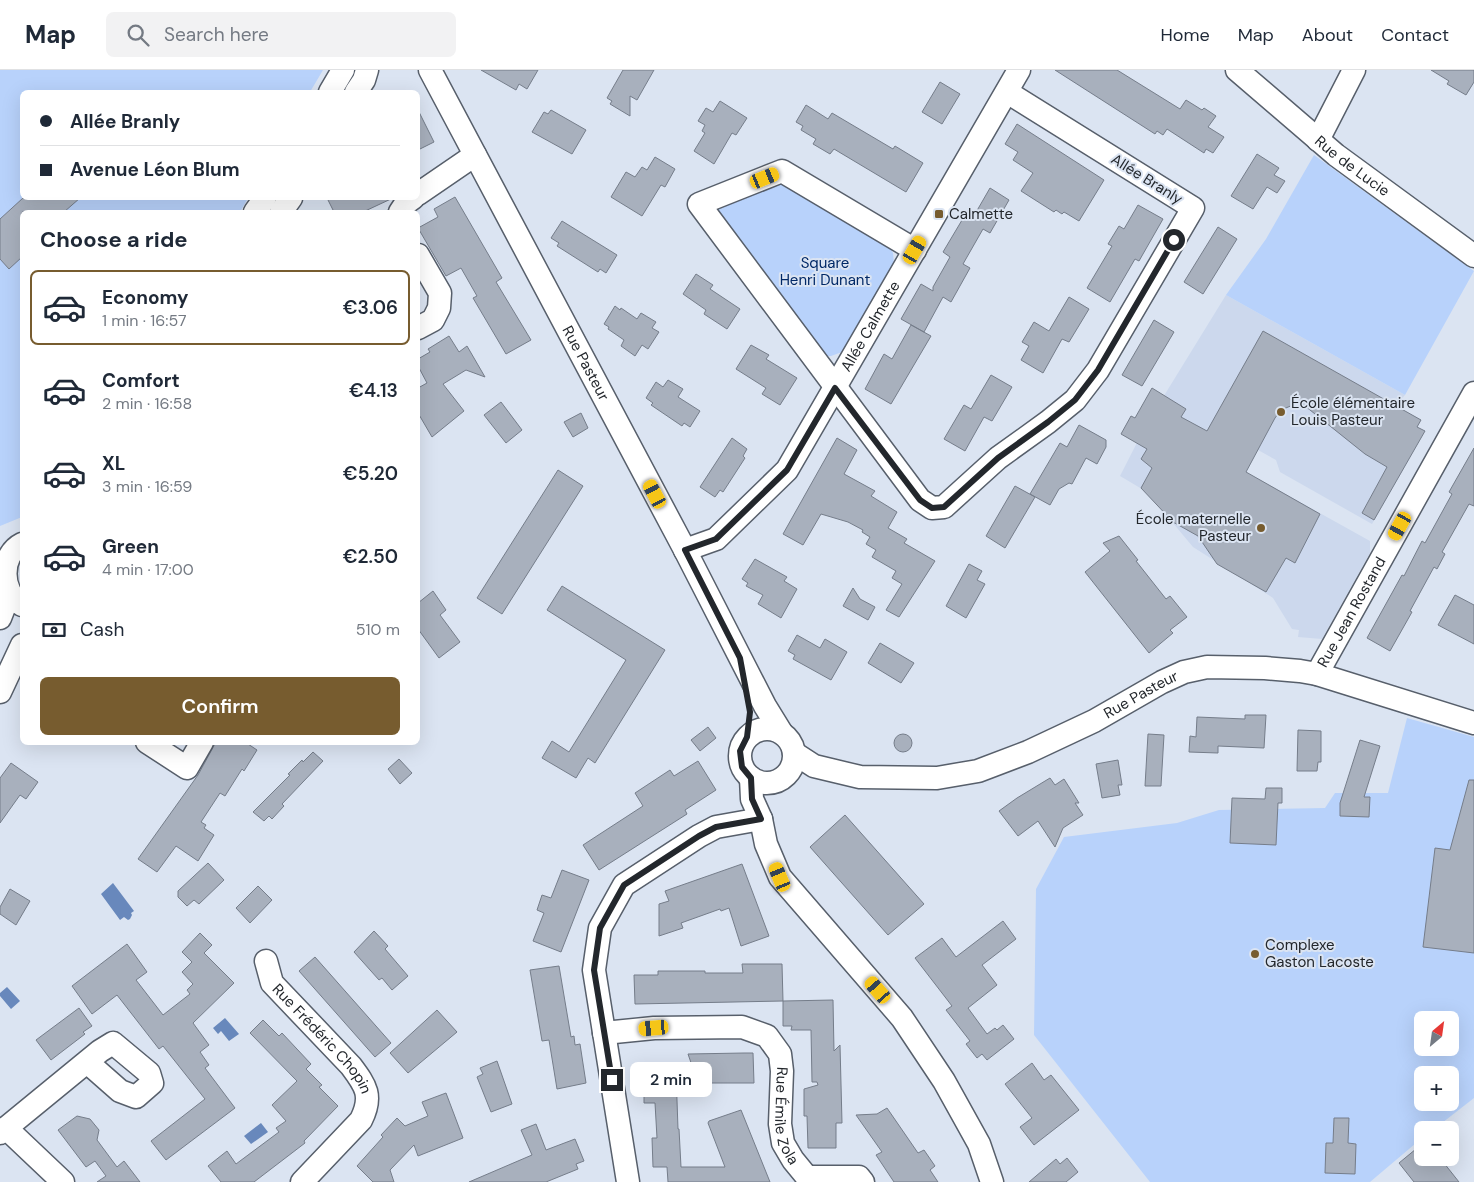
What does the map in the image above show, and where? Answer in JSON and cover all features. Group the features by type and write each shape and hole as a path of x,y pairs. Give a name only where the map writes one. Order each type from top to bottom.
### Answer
{"street":[{"path":"331,90 343,70"},
{"path":"357,90 364,80 367,70"},
{"name":"Rue Pasteur","path":"430,70 685,550 765,706 781,732"},
{"name":"Allée Calmette","path":"685,550 716,539 787,470 1019,70"},
{"name":"Rue de Lucie","path":"1237,70 1336,155 1474,256"},
{"path":"1318,140 1354,70"},
{"name":"Allée Branly","path":"835,388 920,500 932,508 944,507 998,458 1075,400 1098,370 1193,208 1007,92"},
{"path":"420,193 476,155"},
{"path":"835,388 699,204 782,171 915,250"},
{"path":"401,210 410,200"},
{"path":"420,258 440,293 439,308 433,320 420,327"},
{"name":"Rue Jean Rostand","path":"1317,674 1474,393"},
{"path":"0,618 16,600 4,588 2,561 20,545"},
{"path":"0,692 20,657"},
{"name":"Rue Pasteur","path":"740,658 750,712 747,737"},
{"name":"Rue Pasteur","path":"787,768 814,766 860,777 937,778 978,771 1028,752 1094,721 1162,682 1184,672 1207,667 1265,668 1317,674 1474,724"},
{"path":"761,819 787,768 794,747 781,732 761,729 747,737 740,751 742,767 751,778 764,783 787,768"},
{"path":"152,745 187,768 200,745"},
{"path":"751,778 752,799 761,819 766,844 780,877 902,1018 944,1081 979,1144 992,1182"},
{"path":"628,1182 594,970 600,928 624,885 716,827 761,819"},
{"name":"Rue Frédéric Chopin","path":"266,961 272,983 351,1066 362,1081 368,1094 367,1107 361,1120 302,1182"},
{"name":"Rue Émile Zola","path":"604,1033 654,1028 742,1027 767,1036 780,1054 782,1071 780,1124 783,1143 793,1160 810,1180 859,1177 863,1182"},
{"path":"63,1182 3,1130 87,1062"}],"shaded area":[{"path":"1226,295 1405,395 1396,406 1421,420 1417,427 1425,431 1372,524 1280,472 1276,460 1258,450 1246,472 1370,541 1370,553 1322,639 1298,637 1299,630 1292,629 1273,598 1193,547 1147,492 1120,476 1146,425"},
{"path":"113,883 134,911 128,920 124,917 120,920 101,894"},
{"path":"7,987 20,1001 11,1009 0,996 0,993"},
{"path":"225,1018 239,1034 229,1041 221,1031 218,1034 213,1028"},
{"path":"261,1123 268,1132 251,1144 244,1136"}],"green space":[{"path":"0,70 323,70 311,90 20,90 20,200 247,200 241,210 20,210 20,518 0,526"},
{"path":"1314,155 1474,271 1405,395 1226,295 1266,239"},
{"name":"Square Henri Dunant","path":"782,182 888,244 893,253 894,264 842,352 831,356 824,356 717,217 718,208"},
{"name":"Complexe Gaston Lacoste","path":"1407,718 1474,737 1474,1098 1459,1110 1459,1066 1414,1066 1414,1111 1457,1111 1445,1121 1414,1121 1414,1145 1370,1182 1150,1182 1034,1035 1036,889 1064,837 1177,823 1219,810 1325,808 1335,793 1388,793"}],"building":[{"path":"481,70 538,70 527,89 519,84 516,90"},
{"path":"623,70 654,70 637,100 630,96 630,116 610,104 612,101 607,98"},
{"path":"1055,70 1117,70 1180,109 1186,100 1202,110 1204,108 1216,116 1208,127 1224,137 1213,153 1206,149 1204,153 1167,129 1163,135 1157,131 1155,134"},
{"path":"1431,70 1474,70 1474,82 1466,95 1447,84 1449,81"},
{"path":"940,82 960,94 942,124 922,112"},
{"path":"720,101 747,118 736,135 732,133 714,164 694,151 705,133 702,131 705,125 698,121 706,108 713,112"},
{"path":"806,105 828,119 832,113 893,149 895,146 923,163 906,192 834,149 830,154 813,144 816,139 801,130 803,126 796,122"},
{"path":"551,110 586,130 572,154 532,132 544,112 548,114"},
{"path":"420,114 434,142 420,149"},
{"path":"1017,124 1104,180 1079,221 1064,212 1062,214 1056,210 1054,212 1021,191 1033,173 1013,160 1018,152 1005,144"},
{"path":"1257,154 1279,168 1274,175 1285,181 1277,193 1267,187 1253,209 1231,196"},
{"path":"655,157 675,169 665,187 661,185 642,216 611,197 626,172 635,177 642,167 647,170"},
{"path":"990,188 1009,200 990,233 983,229 963,264 970,268 951,302 943,297 924,332 901,319 921,284 933,291 933,287 950,257 943,252 968,210 975,214"},
{"path":"455,197 502,278 496,282 531,340 506,354 473,298 477,296 461,268 446,276 420,231 420,227 438,217 434,209"},
{"path":"21,200 78,200 66,210 20,210 20,259 9,269 0,259 0,219"},
{"path":"328,200 389,200 367,210 333,210"},
{"path":"1138,205 1163,219 1139,261 1135,259 1110,302 1087,288 1112,246 1108,244 1119,226 1124,229"},
{"path":"562,221 617,255 606,273 600,269 598,272 557,246 559,243 551,238"},
{"path":"1218,227 1237,239 1203,294 1184,282"},
{"path":"696,274 713,285 710,289 740,309 727,329 704,314 706,310 683,294"},
{"path":"1069,297 1089,309 1069,342 1062,339 1043,373 1021,360 1029,346 1022,342 1034,322 1049,331"},
{"path":"615,306 637,319 641,313 656,322 652,328 659,332 648,349 642,345 635,356 621,346 624,340 604,324"},
{"path":"1154,320 1174,332 1142,386 1122,375"},
{"path":"911,325 931,336 891,404 865,389 884,354 892,359"},
{"path":"1263,331 1421,420 1417,427 1425,431 1374,520 1362,513 1387,467 1365,454 1305,406 1293,405 1281,410 1246,472 1320,514 1295,563 1286,558 1266,592 1217,564 1198,536 1173,522 1141,488 1152,468 1141,459 1147,449 1121,434 1131,416 1135,418 1152,388 1186,409 1181,417 1207,431"},
{"path":"449,336 459,352 467,346 485,377 466,370 443,384 464,411 432,437 420,416 420,387 427,383 420,370 420,358 430,352 428,349"},
{"path":"751,345 769,355 766,359 797,378 780,405 762,394 766,388 736,369"},
{"path":"991,375 1012,387 992,421 984,417 965,451 944,439 964,405 971,409"},
{"path":"668,380 683,389 678,397 700,411 690,427 684,423 682,426 651,405 653,403 646,398 656,382 663,387"},
{"path":"501,402 522,430 506,443 484,415"},
{"path":"581,413 588,428 573,437 564,422"},
{"path":"1079,425 1106,440 1106,447 1097,464 1086,458 1072,484 1069,483 1059,489 1050,505 1030,494 1060,443 1067,447"},
{"path":"732,438 747,449 743,456 745,458 723,492 720,490 715,497 700,487"},
{"path":"837,438 857,450 844,474 875,491 871,496 897,512 888,528 907,539 904,543 935,561 899,617 886,610 902,584 892,578 896,571 872,557 876,550 866,544 870,537 862,532 863,530 848,522 821,514 803,545 783,534"},
{"path":"1474,448 1474,506 1469,504 1442,552 1445,554 1437,569 1434,567 1390,651 1367,638 1402,575 1404,576 1422,541 1425,543 1452,494 1449,492"},
{"path":"558,470 583,486 502,614 477,598"},
{"path":"1015,486 1035,497 1005,548 986,536"},
{"path":"1119,536 1166,599 1170,596 1187,617 1170,630 1173,633 1149,653 1085,572 1110,551 1103,543"},
{"path":"755,559 787,577 784,581 797,589 781,618 758,604 763,595 746,586 748,583 742,579"},
{"path":"969,564 982,571 977,580 985,584 966,618 946,606"},
{"path":"562,586 665,650 595,763 588,758 576,778 542,758 552,741 569,752 626,660 547,610"},
{"path":"853,588 860,599 875,607 868,620 843,606"},
{"path":"433,591 446,610 440,615 460,642 439,658 420,632 420,601"},
{"path":"1455,595 1474,605 1474,644 1438,625"},
{"path":"797,635 820,648 825,639 847,652 831,680 793,659 795,655 788,651"},
{"path":"880,643 914,663 901,683 868,663"},
{"path":"1245,715 1266,715 1264,748 1218,746 1218,753 1189,752 1190,736 1196,737 1197,717 1245,719"},
{"path":"708,727 716,738 700,751 691,740"},
{"path":"1298,730 1321,731 1321,762 1318,762 1317,771 1297,771"},
{"path":"899,734 907,734 912,739 910,750 899,752 894,747 894,739"},
{"path":"1148,734 1164,735 1161,786 1145,786"},
{"path":"1360,740 1380,746 1364,797 1370,797 1369,817 1340,816 1340,803"},
{"path":"214,745 250,745 257,750 225,796 220,793 201,822 206,825 204,828 214,835 198,861 176,846 157,872 138,859 198,775"},
{"path":"313,752 323,761 282,804 284,806 272,819 269,816 264,821 253,812 290,775 288,774 302,760 303,762"},
{"path":"399,759 412,773 400,784 388,769"},
{"path":"1118,760 1122,785 1118,785 1120,795 1102,798 1096,764"},
{"path":"698,761 716,790 685,810 687,814 599,870 583,845 643,806 635,793 670,770 674,776"},
{"path":"11,763 38,782 26,799 20,795 0,823 0,778"},
{"path":"1050,778 1055,785 1064,779 1079,803 1075,803 1083,815 1063,828 1055,847 1038,821 1018,836 999,811"},
{"path":"1469,780 1474,780 1474,953 1423,947 1435,848 1450,850"},
{"path":"1266,788 1282,788 1282,803 1278,803 1276,845 1230,843 1232,798 1265,799"},
{"path":"845,815 924,904 888,935 810,847"},
{"path":"208,863 224,880 199,904 194,900 187,906 178,897 178,891"},
{"path":"742,864 769,936 741,946 729,908 721,911 720,909 681,923 683,928 659,936 659,904 669,901 665,891"},
{"path":"562,870 589,880 561,952 533,941 544,913 537,910 542,895 551,898"},
{"path":"258,886 272,900 250,923 236,908"},
{"path":"10,889 30,901 16,925 0,914 0,907"},
{"path":"1003,921 1016,939 982,965 997,985 968,1008 987,1034 1003,1025 1014,1039 987,1060 982,1054 977,1058 966,1044 970,1041 946,1010 952,1006 915,958 942,938 956,957"},
{"path":"374,931 388,946 385,949 408,976 392,990 382,978 379,980 354,952"},
{"path":"200,933 212,945 204,953 234,983 193,1023 209,1045 200,1052 209,1065 205,1068 235,1108 166,1160 151,1141 205,1099 163,1046 159,1049 117,995 92,1014 72,986 127,944 147,972 136,980 163,1015 190,994 187,990 193,984 182,972 192,962 182,952"},
{"path":"315,957 391,1043 375,1057 299,971"},
{"path":"742,964 782,964 783,1001 635,1004 634,975 658,975 658,971 743,973"},
{"path":"559,966 571,1037 574,1036 575,1045 580,1044 586,1083 557,1089 549,1040 542,1041 530,970"},
{"path":"833,1000 834,1051 840,1045 842,1123 836,1123 836,1148 808,1148 807,1116 804,1116 804,1089 818,1085 817,1082 812,1082 811,1030 791,1030 792,1026 783,1026 783,1001"},
{"path":"79,1008 92,1026 83,1032 85,1034 51,1060 36,1040"},
{"path":"437,1010 457,1032 408,1073 390,1053"},
{"path":"263,1020 279,1036 282,1033 311,1064 306,1069 322,1085 319,1087 338,1106 304,1141 305,1143 254,1182 221,1182 208,1166 227,1151 236,1164 279,1132 276,1128 286,1121 272,1105 297,1081 250,1033"},
{"path":"753,1053 754,1083 698,1083 688,1054"},
{"path":"497,1061 512,1104 491,1112 477,1077 483,1074 480,1068"},
{"path":"1032,1063 1044,1080 1051,1075 1079,1110 1034,1145 1020,1127 1032,1118 1005,1084"},
{"path":"644,1072 676,1072 681,1167 725,1167 708,1123 741,1110 770,1182 668,1182 667,1167 653,1167 652,1138 657,1138 655,1103 644,1103"},
{"path":"446,1093 463,1138 418,1156 414,1145 390,1170 394,1182 373,1182 357,1166 397,1118 405,1126 428,1116 422,1102"},
{"path":"887,1108 918,1153 924,1150 935,1166 930,1170 938,1182 894,1182 876,1155 882,1152 856,1115 877,1114"},
{"path":"77,1116 90,1119 99,1130 97,1140 117,1167 124,1161 140,1182 97,1182 106,1176 95,1161 86,1167 58,1130"},
{"path":"1334,1118 1349,1118 1348,1143 1356,1144 1355,1174 1325,1173 1326,1143 1333,1143"},
{"path":"536,1124 546,1150 575,1139 584,1161 576,1164 578,1169 546,1182 469,1182 532,1155 521,1130"},
{"path":"1414,1151 1414,1166 1446,1166 1459,1182 1414,1182 1399,1163"},
{"path":"1067,1158 1078,1172 1066,1182 1029,1182 1056,1159 1060,1164"}],"place":[{"name":"Calmette","path":"939,214"},
{"name":"École élémentaire Louis Pasteur","path":"1281,412"},
{"name":"École maternelle Pasteur","path":"1261,528"},
{"name":"Complexe Gaston Lacoste","path":"1255,954"}],"route":[{"path":"612,1080 594,970 600,928 624,885 716,827 761,819 752,799 751,778 742,767 740,751 747,737 750,712 740,658 685,550 716,539 787,470 835,388 920,500 932,508 944,507 998,458 1075,400 1098,370 1174,240"}]}
